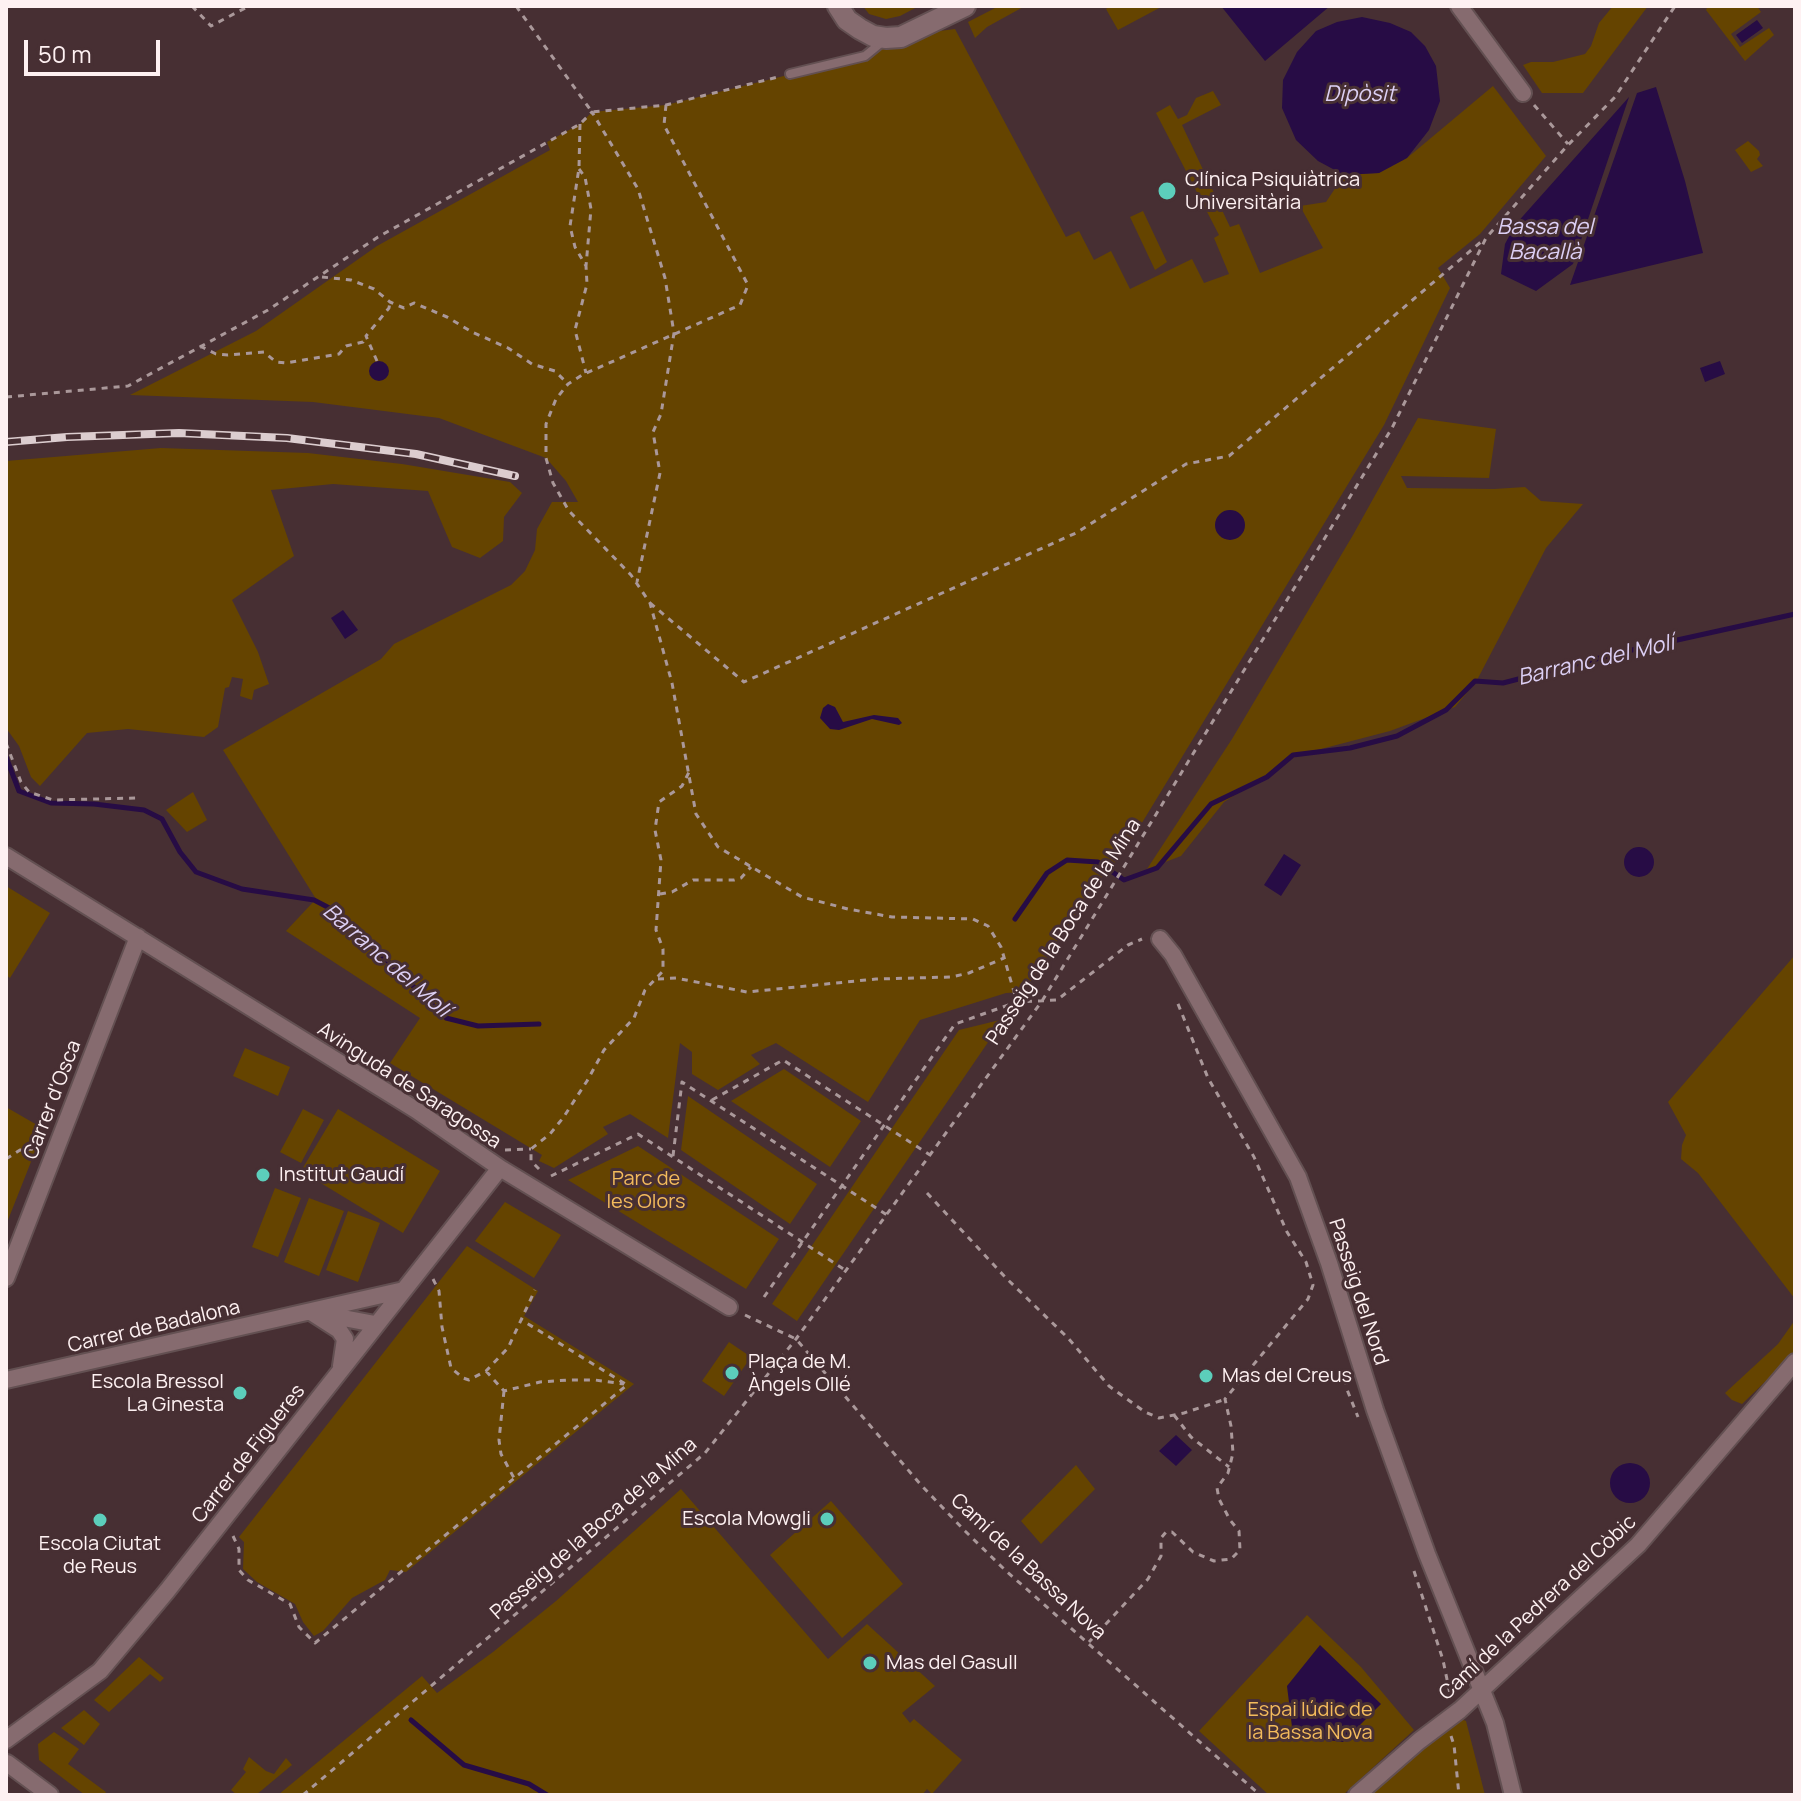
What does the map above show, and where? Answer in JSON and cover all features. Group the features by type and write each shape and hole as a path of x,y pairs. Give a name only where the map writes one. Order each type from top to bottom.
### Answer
{"street":[{"path":"838,6 847,20 860,29 886,38 901,37 965,6"},
{"path":"1459,6 1523,93"},
{"name":"Avinguda de Saragossa","path":"6,856 416,1110 500,1168 729,1307"},
{"name":"Carrer d'Osca","path":"6,1278 138,937"},
{"name":"Passeig del Nord","path":"1160,939 1176,960 1298,1177 1329,1263 1375,1410 1427,1554 1495,1723 1513,1795"},
{"name":"Carrer de Figueres","path":"6,1740 100,1671 167,1591 500,1168"},
{"name":"Carrer de Badalona","path":"6,1380 404,1290"},
{"path":"349,1302 372,1309 375,1324"},
{"path":"311,1312 339,1330 345,1339 344,1359 339,1371"},
{"name":"Carrer de Badalona","path":"311,1312 375,1324"},
{"name":"Camí de la Pedrera del Còbic","path":"1357,1795 1482,1690 1638,1545 1795,1362"},
{"path":"6,1740 11,1749 7,1764 50,1795"}],"lane":[{"path":"790,74 865,56 886,38"}],"path":[{"path":"192,6 211,26 249,6"},
{"path":"516,6 592,112 638,189 665,278 674,333 661,414 653,432 660,473 637,584"},
{"name":"Passeig de la Boca de la Mina","path":"303,1795 705,1453 796,1339 1042,1001 1392,428 1486,238 1615,97 1675,6"},
{"path":"6,397 128,386 268,310 378,237 580,124 592,112 666,105 790,74"},
{"path":"1523,93 1568,145"},
{"path":"666,105 664,125 748,285 740,305 586,373 568,384 556,399 546,424 546,458 553,483 569,511 637,584 650,603 744,682 1076,533 1186,464 1229,456 1486,238"},
{"path":"580,124 579,168 570,226 575,247 586,266"},
{"path":"579,168 585,177 591,209 587,284 575,330 586,373"},
{"path":"320,277 351,280 374,289 390,302 404,308 414,303 447,317 532,364 555,371 568,384"},
{"path":"200,346 216,354 264,352 276,362 286,363 339,354 346,346 363,342 389,308 390,302"},
{"path":"366,336 377,361"},
{"path":"650,603 672,683 696,814 718,847 802,897 892,917 973,919 988,926 1001,947 1017,1002"},
{"path":"6,743 21,782 29,792 53,800 137,798"},
{"path":"497,1145 506,1150 531,1149 550,1134 587,1081 604,1050 634,1018 645,990 663,971 663,949 656,930 661,860 655,830 659,802 682,786 690,771"},
{"path":"660,894 672,892 693,880 741,878 751,867"},
{"path":"764,1297 955,1024 1017,1002 1057,1000 1128,945 1148,936 1160,939"},
{"path":"657,979 676,978 747,992 876,979 951,977 1004,958"},
{"path":"927,1193 996,1268 1068,1338 1109,1386 1145,1412 1159,1418 1225,1399 1308,1299 1313,1285 1306,1262 1287,1232 1254,1157 1208,1078 1191,1038 1177,1000 1172,972 1176,960"},
{"path":"711,1100 783,1060 930,1155"},
{"path":"673,1156 682,1082 887,1215"},
{"path":"551,1176 638,1134 846,1271"},
{"path":"6,1159 20,1150 32,1149 39,1154"},
{"path":"531,1149 531,1161 539,1169"},
{"path":"433,1279 439,1291 442,1327 451,1368 469,1380 486,1371 508,1348 535,1290"},
{"path":"729,1307 796,1339"},
{"path":"520,1319 627,1385"},
{"name":"Camí de la Bassa Nova","path":"796,1339 938,1503 1005,1570 1260,1795"},
{"path":"486,1371 504,1391 499,1440 501,1454 514,1478"},
{"path":"1346,1373 1346,1387 1360,1422"},
{"path":"504,1391 540,1382 568,1380 627,1385"},
{"path":"232,1536 239,1549 239,1570 248,1580 290,1604 299,1627 315,1643 627,1385"},
{"path":"1089,1642 1148,1579 1161,1556 1161,1538 1166,1532 1172,1532 1193,1552 1214,1561 1231,1559 1240,1550 1239,1531 1219,1499 1217,1488 1233,1453 1225,1399"},
{"path":"1174,1415 1206,1451 1229,1467"},
{"path":"1411,1564 1443,1660 1451,1698 1445,1722 1454,1745 1459,1795"}],"green space":[{"path":"863,6 919,6 886,19 869,14"},
{"path":"999,6 1025,6 987,27 975,38 968,22"},
{"path":"1110,6 1163,6 1118,30 1106,9"},
{"path":"1613,6 1648,6 1583,93 1542,93 1523,65 1585,54 1599,23"},
{"path":"1708,6 1757,6 1761,12 1731,34 1740,47 1769,28 1774,35 1745,61 1706,10"},
{"path":"955,29 1066,237 1079,231 1094,260 1111,251 1130,289 1192,259 1204,283 1229,274 1214,238 1219,235 1156,113 1170,105 1178,119 1187,115 1196,98 1213,91 1221,105 1182,125 1230,227 1239,224 1260,273 1323,248 1300,206 1326,202 1344,175 1379,173 1407,158 1493,86 1546,156 1480,234 1438,268 1450,288 1384,425 1123,854 1094,886 1024,992 1006,993 920,1020 868,1102 776,1043 751,1055 760,1064 718,1090 692,1074 692,1052 680,1043 668,1138 630,1114 603,1127 608,1134 554,1168 539,1161 542,1155 390,1063 420,1018 286,931 316,899 223,750 381,659 394,644 511,585 525,571 535,550 537,529 552,502 578,502 566,481 546,458 439,418 313,402 130,395 256,331 377,246 550,150 547,142 580,124 592,112 666,105 865,56 886,38"},
{"path":"1748,141 1759,151 1757,159 1763,166 1751,172 1735,150"},
{"path":"1143,211 1167,262 1155,270 1130,217"},
{"path":"1418,418 1496,429 1489,478 1401,476 1407,488 1525,487 1541,501 1583,504 1546,548 1476,682 1455,707 1390,731 1298,755 1224,802 1181,856 1147,869 1232,739 1353,535"},
{"path":"161,448 308,453 402,464 510,482 522,493 504,517 503,541 480,558 452,547 428,491 333,484 271,490 294,556 232,600 258,652 269,684 254,690 252,700 240,696 243,679 232,677 229,687 225,688 218,727 204,737 128,729 87,733 40,786 31,777 19,746 6,728 6,461"},
{"path":"193,792 207,820 187,832 166,810"},
{"path":"6,886 50,913 10,978 6,975"},
{"path":"1795,955 1795,1299 1698,1173 1681,1159 1686,1135 1668,1102"},
{"path":"1004,1019 797,1321 772,1304 959,1030"},
{"path":"245,1048 290,1067 278,1096 233,1076"},
{"path":"784,1069 861,1121 830,1167 731,1101"},
{"path":"688,1096 817,1184 790,1224 681,1150"},
{"path":"6,1107 44,1129 6,1225"},
{"path":"303,1109 324,1120 301,1163 280,1152"},
{"path":"338,1109 440,1171 403,1233 301,1171"},
{"name":"Parc de les Olors","path":"638,1146 779,1239 746,1289 568,1180"},
{"path":"275,1188 301,1198 278,1257 252,1247"},
{"path":"309,1198 344,1211 319,1276 284,1262"},
{"path":"505,1202 561,1235 534,1278 475,1241"},
{"path":"348,1211 380,1223 358,1282 326,1270"},
{"path":"467,1246 538,1291 524,1316 634,1384 406,1572 390,1570 385,1580 352,1598 323,1631 314,1636 295,1604 257,1582 243,1569 244,1542 239,1537"},
{"path":"1795,1320 1795,1353 1742,1404 1732,1400 1725,1393 1778,1344"},
{"path":"729,1342 751,1357 724,1396 702,1381"},
{"path":"1076,1465 1095,1489 1041,1544 1021,1521"},
{"path":"681,1489 828,1659 867,1624 935,1686 902,1713 910,1723 914,1719 962,1760 932,1794 927,1789 922,1795 278,1795 422,1676 437,1693 493,1652 556,1601"},
{"path":"831,1501 903,1584 842,1638 770,1555"},
{"name":"Espai lúdic de la Bassa Nova","path":"1307,1615 1361,1667 1414,1730 1343,1795 1269,1795 1199,1731"},
{"path":"139,1657 164,1678 160,1682 150,1674 109,1712 94,1700"},
{"path":"84,1710 100,1724 84,1745 61,1728"},
{"path":"1458,1718 1466,1721 1485,1795 1366,1795"},
{"path":"54,1732 79,1749 68,1764 106,1792 104,1795 85,1795 39,1760 38,1744"},
{"path":"249,1757 274,1774 286,1758 292,1765 256,1795 237,1795 231,1790 246,1772 243,1769"}],"water":[{"name":"Dipòsit","path":"1221,6 1330,6 1265,61"},
{"name":"Dipòsit","path":"1362,17 1390,23 1411,32 1425,46 1436,66 1440,101 1429,130 1407,158 1379,173 1344,175 1318,161 1296,140 1282,108 1283,80 1297,52 1316,31 1337,22"},
{"path":"1757,20 1763,28 1742,43 1736,35"},
{"path":"1656,87 1703,253 1570,285 1637,93"},
{"name":"Bassa del Bacallà","path":"1629,97 1573,264 1536,291 1501,274 1505,244 1515,225"},
{"path":"379,361 386,364 389,371 386,378 379,381 372,378 369,371 372,364"},
{"path":"1720,361 1725,374 1705,382 1700,368"},
{"path":"1230,510 1241,514 1245,525 1241,536 1230,540 1219,536 1215,525 1219,514"},
{"path":"343,610 358,630 345,639 331,618"},
{"path":"828,704 835,707 843,722 874,715 898,718 902,723 872,719 839,730 830,729 820,718"},
{"path":"1639,847 1650,851 1654,862 1650,873 1639,877 1628,873 1624,862 1628,851"},
{"path":"1284,854 1301,865 1281,896 1264,885"},
{"path":"1176,1435 1192,1450 1176,1466 1159,1451"},
{"path":"1630,1463 1644,1469 1650,1483 1644,1497 1630,1503 1616,1497 1610,1483 1616,1469"},
{"path":"1320,1645 1381,1704 1343,1742 1304,1737 1292,1727 1287,1686"}],"waterway":[{"name":"Barranc del Molí","path":"1015,919 1047,873 1067,860 1098,862 1124,880 1157,868 1211,804 1267,777 1293,755 1350,748 1397,736 1446,710 1475,681 1503,683 1623,652 1795,614"},
{"name":"Barranc del Molí","path":"6,757 19,791 51,803 144,810 162,819 180,852 196,872 242,889 314,900 337,912 446,1018 478,1026 539,1024"},
{"path":"411,1720 464,1765 529,1784 547,1795"}],"railway":[{"path":"6,442 179,433 287,438 416,454 515,476"}],"place":[{"name":"Clínica Psiquiàtrica Universitària","path":"1167,191"},
{"name":"Institut Gaudí","path":"263,1175"},
{"name":"Plaça de M. Àngels Ollé","path":"732,1373"},
{"name":"Mas del Creus","path":"1206,1376"},
{"name":"Escola Bressol La Ginesta","path":"240,1393"},
{"name":"Escola Mowgli","path":"827,1519"},
{"name":"Escola Ciutat de Reus","path":"100,1520"},
{"name":"Mas del Gasull","path":"870,1663"}]}
